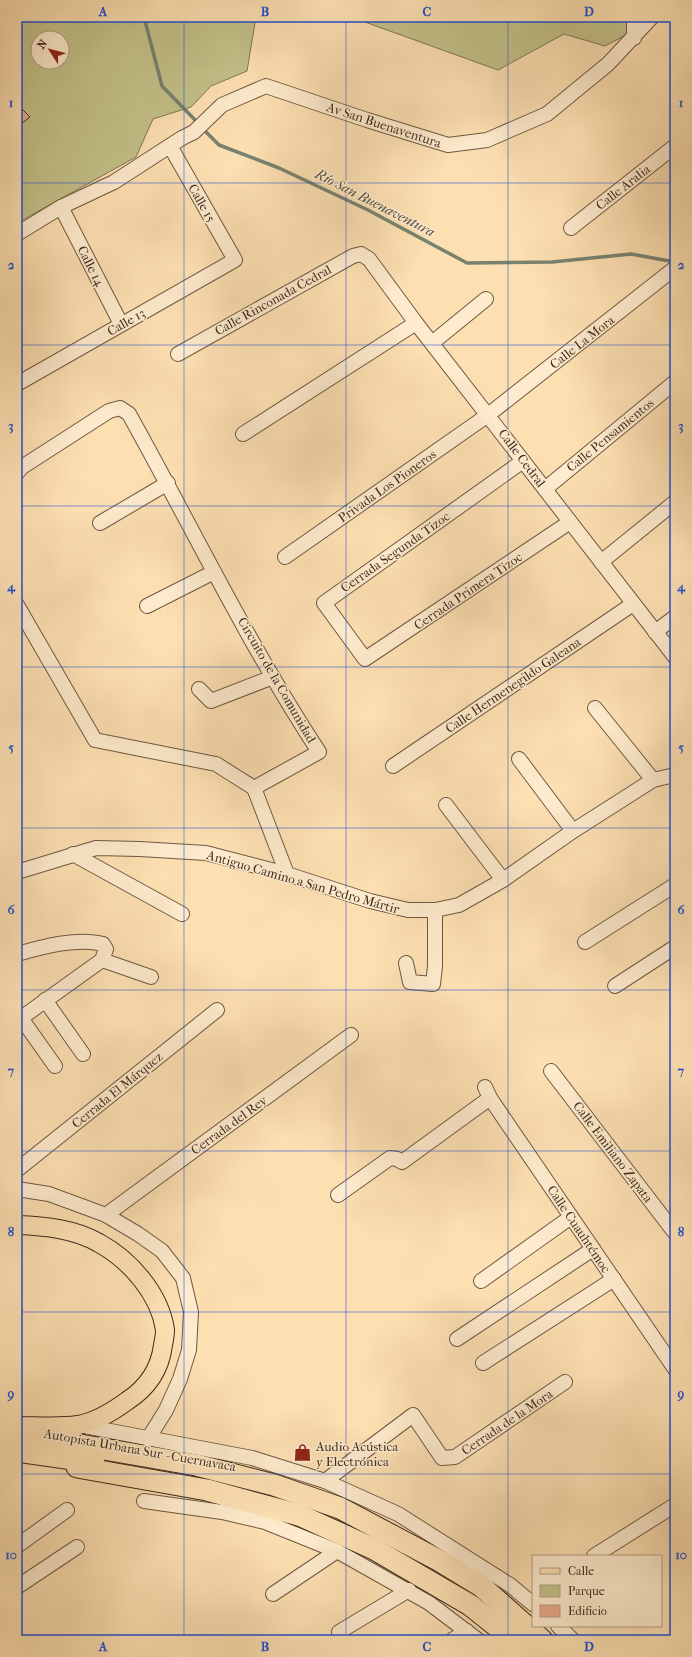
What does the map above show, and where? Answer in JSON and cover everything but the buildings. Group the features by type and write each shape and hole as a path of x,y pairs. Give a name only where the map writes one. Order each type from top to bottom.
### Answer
{"highway":[{"name":"Autopista Urbana Sur - Cuernavaca","path":"17,1430 87,1439 198,1457 250,1469 318,1491 385,1521 435,1550 487,1584 532,1621"},
{"path":"17,1434 196,1465 274,1485 340,1508 440,1561 481,1586 542,1640"},
{"name":"Autopista Urbana Sur - Cuernavaca","path":"17,1451 73,1460 197,1474 276,1494 341,1518 400,1549 455,1583 525,1640"},
{"path":"17,1457 207,1490 299,1515 374,1549 470,1605 514,1640"},
{"path":"538,1627 551,1640"}],"main road":[{"path":"17,1225 42,1225 71,1232 98,1242 116,1253 148,1288 159,1307 165,1331 162,1353 156,1372 140,1392 113,1411 79,1425 56,1427 17,1426"}],"street":[{"path":"634,17 634,38"},
{"name":"Av San Buenaventura","path":"170,146 194,132 222,105 266,86 448,145 487,140 547,114 608,64 634,38 652,17"},
{"path":"17,234 61,207 114,182 170,146"},
{"name":"Calle 15","path":"170,146 234,260"},
{"name":"Calle Aralia","path":"571,228 675,146"},
{"name":"Calle 14","path":"61,207 121,324"},
{"name":"Calle Rinconada Cedral","path":"178,354 353,256 361,254 369,259"},
{"name":"Calle Cedral","path":"369,259 416,323 675,657"},
{"name":"Calle 13","path":"17,384 234,260"},
{"name":"Calle La Mora","path":"488,415 675,268"},
{"path":"432,343 486,299"},
{"path":"243,434 416,323"},
{"name":"Calle Pensamientos","path":"545,489 675,382"},
{"name":"Circuito de la Comunidad","path":"17,473 22,467 109,411 120,408 129,414 168,483 214,572 273,677 319,752 254,788"},
{"name":"Privada Los Pioneros","path":"285,557 488,415"},
{"name":"Cerrada Segunda Tizoc","path":"365,659 324,603 523,461"},
{"path":"100,523 168,483"},
{"path":"601,562 675,502"},
{"name":"Cerrada Primera Tizoc","path":"365,659 570,522"},
{"path":"147,606 214,572"},
{"name":"Calle Hermenegildo Galeana","path":"393,766 633,604"},
{"path":"17,605 95,740 216,764 254,788 288,874"},
{"path":"655,632 675,617"},
{"path":"199,689 211,701 273,677"},
{"path":"595,708 653,780"},
{"path":"519,759 573,832"},
{"name":"Antiguo Camino a San Pedro Mártir","path":"17,872 96,848 140,849 206,854 288,874 370,901 408,910 435,910 459,905 503,880 653,780 675,775"},
{"path":"446,805 503,880"},
{"path":"74,854 182,914"},
{"path":"585,942 675,885"},
{"path":"406,963 410,982 433,984 435,966 435,910"},
{"path":"17,954 43,946 92,941 103,944 104,954"},
{"path":"615,986 675,948"},
{"path":"104,954 151,977"},
{"path":"55,1066 19,1019 104,954"},
{"path":"45,1000 83,1054"},
{"name":"Cerrada El Márquez","path":"17,1170 217,1010"},
{"name":"Cerrada del Rey","path":"106,1215 351,1035"},
{"name":"Calle Emiliano Zapata","path":"551,1071 675,1233"},
{"name":"Calle Cuauhtémoc","path":"338,1195 390,1158 397,1159 402,1162 487,1092 675,1369"},
{"path":"17,1189 49,1194 106,1215 162,1250 182,1278 191,1312 189,1350 180,1380 166,1410 148,1439"},
{"path":"481,1281 571,1217"},
{"path":"458,1339 593,1249"},
{"path":"483,1363 614,1279"},
{"name":"Cerrada de la Mora","path":"325,1481 413,1415 442,1458 455,1457 565,1382"},
{"path":"79,1425 252,1458 325,1481 398,1514 510,1585 527,1593 532,1602"},
{"path":"144,1501 222,1512 265,1522 337,1551 430,1603 472,1636"},
{"path":"596,1555 675,1505"},
{"path":"17,1546 67,1510"},
{"path":"17,1587 77,1547"},
{"path":"273,1594 337,1551"},
{"path":"339,1632 409,1590"},
{"path":"559,1627 573,1640"},
{"path":"452,1640 472,1636"}],"green space":[{"path":"17,17 256,17 247,71 211,86 191,107 153,119 136,157 17,223"},
{"path":"351,17 632,17 628,34 605,46 564,34 498,70"}],"waterway":[{"name":"Río San Buenaventura","path":"144,17 162,86 199,124"},
{"name":"Río San Buenaventura","path":"203,129 219,145 279,168 368,210 467,263 552,262 631,254 675,262"}],"place":[{"name":"Audio Acústica y Electrónica","path":"303,1453"}]}
